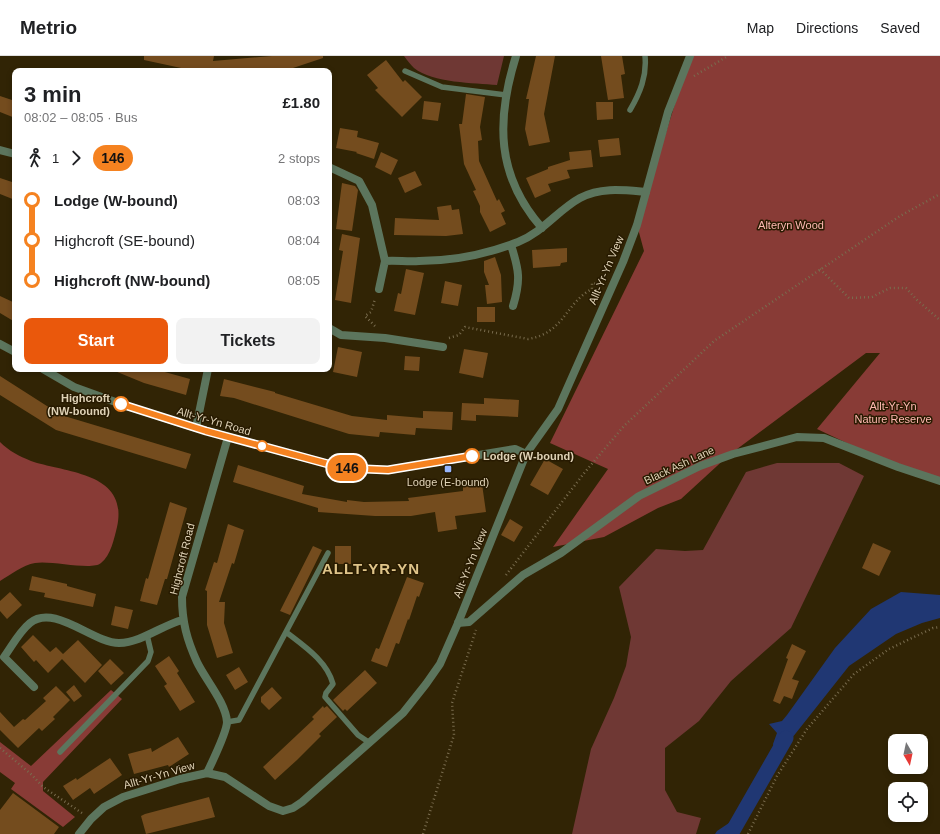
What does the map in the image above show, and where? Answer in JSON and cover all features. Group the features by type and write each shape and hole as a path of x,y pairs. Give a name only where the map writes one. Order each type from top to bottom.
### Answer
{"street":[{"path":"516,56 506,95 503,140 505,159 511,177 529,213 542,228"},
{"name":"Allt-Yr-Yn View","path":"79,834 91,819 104,807 123,797 180,779 207,773 225,777 269,806 283,811 293,808 302,802 403,713 426,684 440,664 458,623 526,454 558,409 611,286 623,262 637,225 668,112 690,56"},
{"path":"0,150 12,153"},
{"path":"332,168 359,181 372,205 385,261 379,289"},
{"path":"385,261 419,262 447,259 494,250 511,245 542,228 580,198 598,191 618,189 646,192"},
{"path":"511,245 519,276 519,286 513,306"},
{"path":"332,330 341,335 385,338 443,347"},
{"path":"0,344 12,350"},
{"name":"Allt-Yr-Yn Road","path":"48,372 74,387 121,404 196,428 343,468 388,470 515,449 526,454"},
{"path":"196,428 207,372"},
{"name":"Highcroft Road","path":"227,722 223,710 197,662 182,620 182,597 228,437"},
{"name":"Black Ash Lane","path":"469,622 523,575 561,552 639,496 700,466 739,452 798,437 824,438 898,467 940,481"},
{"path":"34,687 4,657 30,622 41,618 52,619 71,624 108,641 118,643 132,642 170,623 182,620"},
{"path":"458,623 469,622"},
{"path":"207,773 227,722"}],"lane":[{"path":"630,110 639,96 644,80 646,67 645,56"},
{"path":"405,71 442,87 506,95"},
{"path":"227,722 239,720 328,554"},
{"path":"286,632 323,664 330,675 333,684 326,693 325,698 358,735 370,743"},
{"path":"60,752 148,661 151,652 147,635"}],"path":[{"path":"678,85 728,56"},
{"path":"503,578 585,472 624,426 714,341 900,216 940,194"},
{"path":"820,269 849,298 872,297 890,288 906,288 940,320"},
{"path":"444,337 450,338 459,335 465,327 528,339 538,337 552,330 583,294 592,289 592,283 611,286"},
{"path":"379,289 371,312 365,316 385,338"},
{"path":"423,834 454,735 452,703 476,630 469,622"},
{"path":"748,834 777,776 806,729 854,674 889,649 934,628 940,627"},
{"path":"0,748 32,775 43,787 91,819"}],"shaded area":[{"path":"404,56 504,56 497,85 466,83 432,77 414,68"},
{"path":"777,463 839,463 864,476 791,628 731,681 699,721 665,748 665,790 677,812 701,818 696,834 572,834 591,749 614,698 626,666 631,637 619,587 656,549 685,551 703,550 746,472"}],"green space":[{"name":"Alteryn Wood","path":"690,56 940,56 940,481 898,467 817,429 880,353 866,353 729,455 681,499 658,508 604,537 553,547 608,469 550,443 644,251 637,225"},
{"path":"0,442 14,453 31,461 92,478 104,485 114,495 118,509 117,527 110,551 101,563 89,566 80,566 42,562 35,563 21,568 0,581"},
{"path":"111,690 122,699 43,782 43,791 75,817 63,827 11,789 15,783 0,772 0,742 31,766"}],"water":[{"path":"901,592 940,595 940,618 922,623 896,634 849,666 792,738 776,755 773,744 777,733 769,724 782,721 835,648 871,609"},
{"path":"741,815 737,834 715,834 717,831"}],"building":[{"path":"144,56 214,56 213,61 272,56 323,56 323,58 293,68 181,68 144,60"},
{"path":"536,56 555,56 544,114 550,142 529,146 525,129 529,99 526,99"},
{"path":"601,56 622,56 625,74 621,75 624,98 608,100"},
{"path":"386,60 403,82 405,80 422,97 402,117 375,90 378,88 367,75"},
{"path":"466,94 485,97 480,127 482,140 478,141 479,161 497,201 499,199 505,211 501,213 506,224 490,232 480,212 480,206 473,191 476,190 464,164 459,124 462,124"},
{"path":"0,96 12,100 12,117 0,112"},
{"path":"424,101 441,103 438,121 422,119"},
{"path":"596,102 613,102 613,119 597,120"},
{"path":"340,128 358,131 357,137 379,143 374,159 356,153 357,152 336,148"},
{"path":"619,138 621,155 600,157 598,140"},
{"path":"591,150 593,167 567,170 570,178 548,184 551,191 535,198 526,178 548,169 548,167 570,160 569,152"},
{"path":"381,152 398,160 391,175 375,167"},
{"path":"415,171 422,185 405,193 398,178"},
{"path":"0,178 12,182 12,199 0,194"},
{"path":"342,183 355,186 358,190 352,231 336,229"},
{"path":"451,205 452,210 459,209 463,234 446,236 394,235 395,218 439,220 437,207"},
{"path":"342,234 360,238 351,303 335,300 343,251 339,250"},
{"path":"567,248 567,262 561,263 560,266 533,268 532,250"},
{"path":"495,257 501,275 502,302 487,304 485,285 489,285 484,272 484,261"},
{"path":"406,269 424,273 415,315 394,311 398,293 401,294"},
{"path":"445,281 462,285 458,306 441,303"},
{"path":"0,296 12,302 12,320 0,313"},
{"path":"477,307 495,307 495,322 477,322"},
{"path":"338,347 362,352 357,377 333,372"},
{"path":"464,349 488,353 483,378 459,373"},
{"path":"405,356 420,357 419,371 404,370"},
{"path":"117,372 165,372 190,379 186,395 144,383"},
{"path":"0,376 61,415 191,454 186,469 56,430 0,395"},
{"path":"224,379 275,392 352,416 387,420 387,415 423,418 423,411 453,412 452,430 416,428 415,435 380,432 379,437 349,434 234,398 220,396"},
{"path":"484,398 519,400 518,417 476,415 476,421 461,420 462,403 484,404"},
{"path":"545,459 563,469 548,495 530,485"},
{"path":"238,465 304,486 302,494 347,502 347,500 364,502 409,501 408,498 463,491 463,486 482,484 486,512 455,516 457,529 438,532 435,512 411,516 375,516 318,512 318,508 233,482"},
{"path":"170,502 187,508 167,579 165,579 157,605 140,601 146,578 148,579"},
{"path":"510,519 523,527 514,542 501,535"},
{"path":"228,524 244,530 234,564 232,563 219,602 225,602 224,623 233,653 217,658 207,625 207,591 205,590 214,562 217,563"},
{"path":"873,543 891,551 879,576 862,568"},
{"path":"313,546 322,550 290,615 280,611"},
{"path":"335,546 351,546 351,564 335,564"},
{"path":"32,576 67,584 67,586 96,594 93,607 44,597 45,593 29,590"},
{"path":"407,577 424,583 419,597 417,596 399,644 396,643 387,667 371,661 376,648 379,649"},
{"path":"10,592 22,605 7,619 0,611 0,601"},
{"path":"115,606 133,610 128,629 111,625"},
{"path":"33,635 50,652 56,647 63,654 78,640 102,665 85,683 62,659 48,673 36,660 34,662 21,647"},
{"path":"792,644 806,651 792,679 799,681 792,699 784,696 780,704 773,701 788,659 786,658"},
{"path":"169,656 179,671 177,673 195,702 180,711 164,686 167,684 155,666"},
{"path":"110,659 124,673 111,685 98,671"},
{"path":"239,667 248,682 235,690 226,675"},
{"path":"365,670 377,683 347,711 345,709 343,711 333,700"},
{"path":"74,685 82,696 74,702 66,692"},
{"path":"56,686 70,700 53,717 55,719 42,731 39,728 18,748 0,730 0,712 14,727 23,719 25,720 46,701 43,698"},
{"path":"272,687 282,698 269,710 261,702 261,697"},
{"path":"323,706 324,708 327,706 337,717 319,734 321,736 275,780 263,767 314,719 312,717"},
{"path":"178,737 189,754 169,767 168,765 134,774 128,754 151,748 152,752"},
{"path":"110,758 122,775 94,794 90,788 73,800 63,786 76,778 77,780"},
{"path":"13,793 59,827 54,834 0,834 0,810"},
{"path":"209,797 215,817 146,834 141,816"}],"waterway":[{"path":"731,834 786,738"}],"bus line":[{"name":"146","path":"121,404 206,431 343,468 388,470 472,456"}],"place":[{"name":"Highcroft (NW-bound)","path":"121,404"},
{"name":"Lodge (W-bound)","path":"472,456"},
{"name":"Lodge (E-bound)","path":"448,469"}],"district":[{"name":"ALLT-YR-YN","path":"371,569"}],"park label":[{"name":"Allt-Yr-Yn Nature Reserve","path":"893,412"}]}
